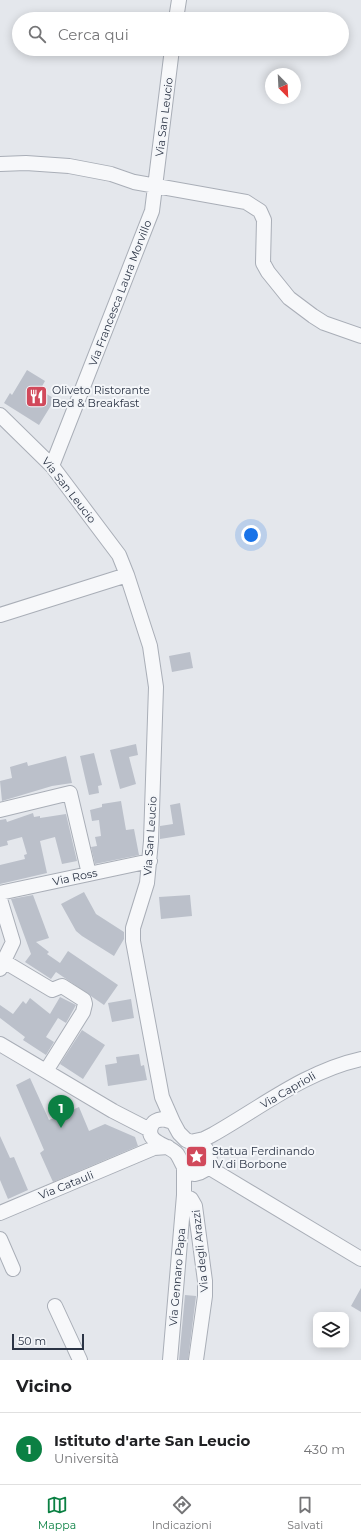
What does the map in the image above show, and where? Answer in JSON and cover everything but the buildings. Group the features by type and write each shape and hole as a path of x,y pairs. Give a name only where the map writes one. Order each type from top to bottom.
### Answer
{"street":[{"path":"177,12 178,0"},
{"name":"Via San Leucio","path":"155,186 171,56"},
{"path":"0,164 26,163 69,166 111,174 134,182 246,202 260,211 264,220 263,263 277,284 289,298 324,323 361,336"},
{"name":"Via Francesca Laura Morvillo","path":"52,466 152,211 155,186"},
{"name":"Via San Leucio","path":"0,415 52,466 119,555 150,646 156,687 150,861 147,883 133,928 133,941 162,1097 179,1133 190,1142"},
{"path":"0,615 127,575"},
{"path":"0,810 70,793 89,874"},
{"name":"Via Ross","path":"0,893 150,861"},
{"path":"0,899 13,942 2,966 52,990 62,986 84,1000 85,1004 83,1012 46,1071"},
{"path":"0,1044 113,1111 153,1129"},
{"name":"Via Caprioli","path":"190,1142 204,1139 219,1131 319,1073 344,1063 361,1059"},
{"name":"Via San Leucio","path":"153,1129 162,1097"},
{"path":"153,1129 163,1119 173,1122"},
{"path":"153,1129 156,1142 168,1147 177,1154 184,1168 191,1174 205,1170 361,1259"},
{"name":"Via Catauli","path":"132,1158 143,1150 153,1129"},
{"name":"Via Caprioli","path":"206,1149 219,1131"},
{"path":"184,1195 205,1170 210,1156 206,1149 190,1142"},
{"name":"Via Catauli","path":"0,1213 154,1148 168,1147"},
{"name":"Via Gennaro Papa","path":"170,1360 184,1195 184,1168"},
{"name":"Via degli Arazzi","path":"184,1195 191,1199 195,1206 205,1282 205,1296 196,1360"},
{"path":"0,1239 13,1269"},
{"path":"54,1306 80,1360"}],"place":[{"name":"Oliveto Ristorante Bed & Breakfast","path":"37,396"},
{"name":"Istituto d'arte San Leucio","path":"61,1128"},
{"name":"Statua Ferdinando IV di Borbone","path":"197,1157"}]}
